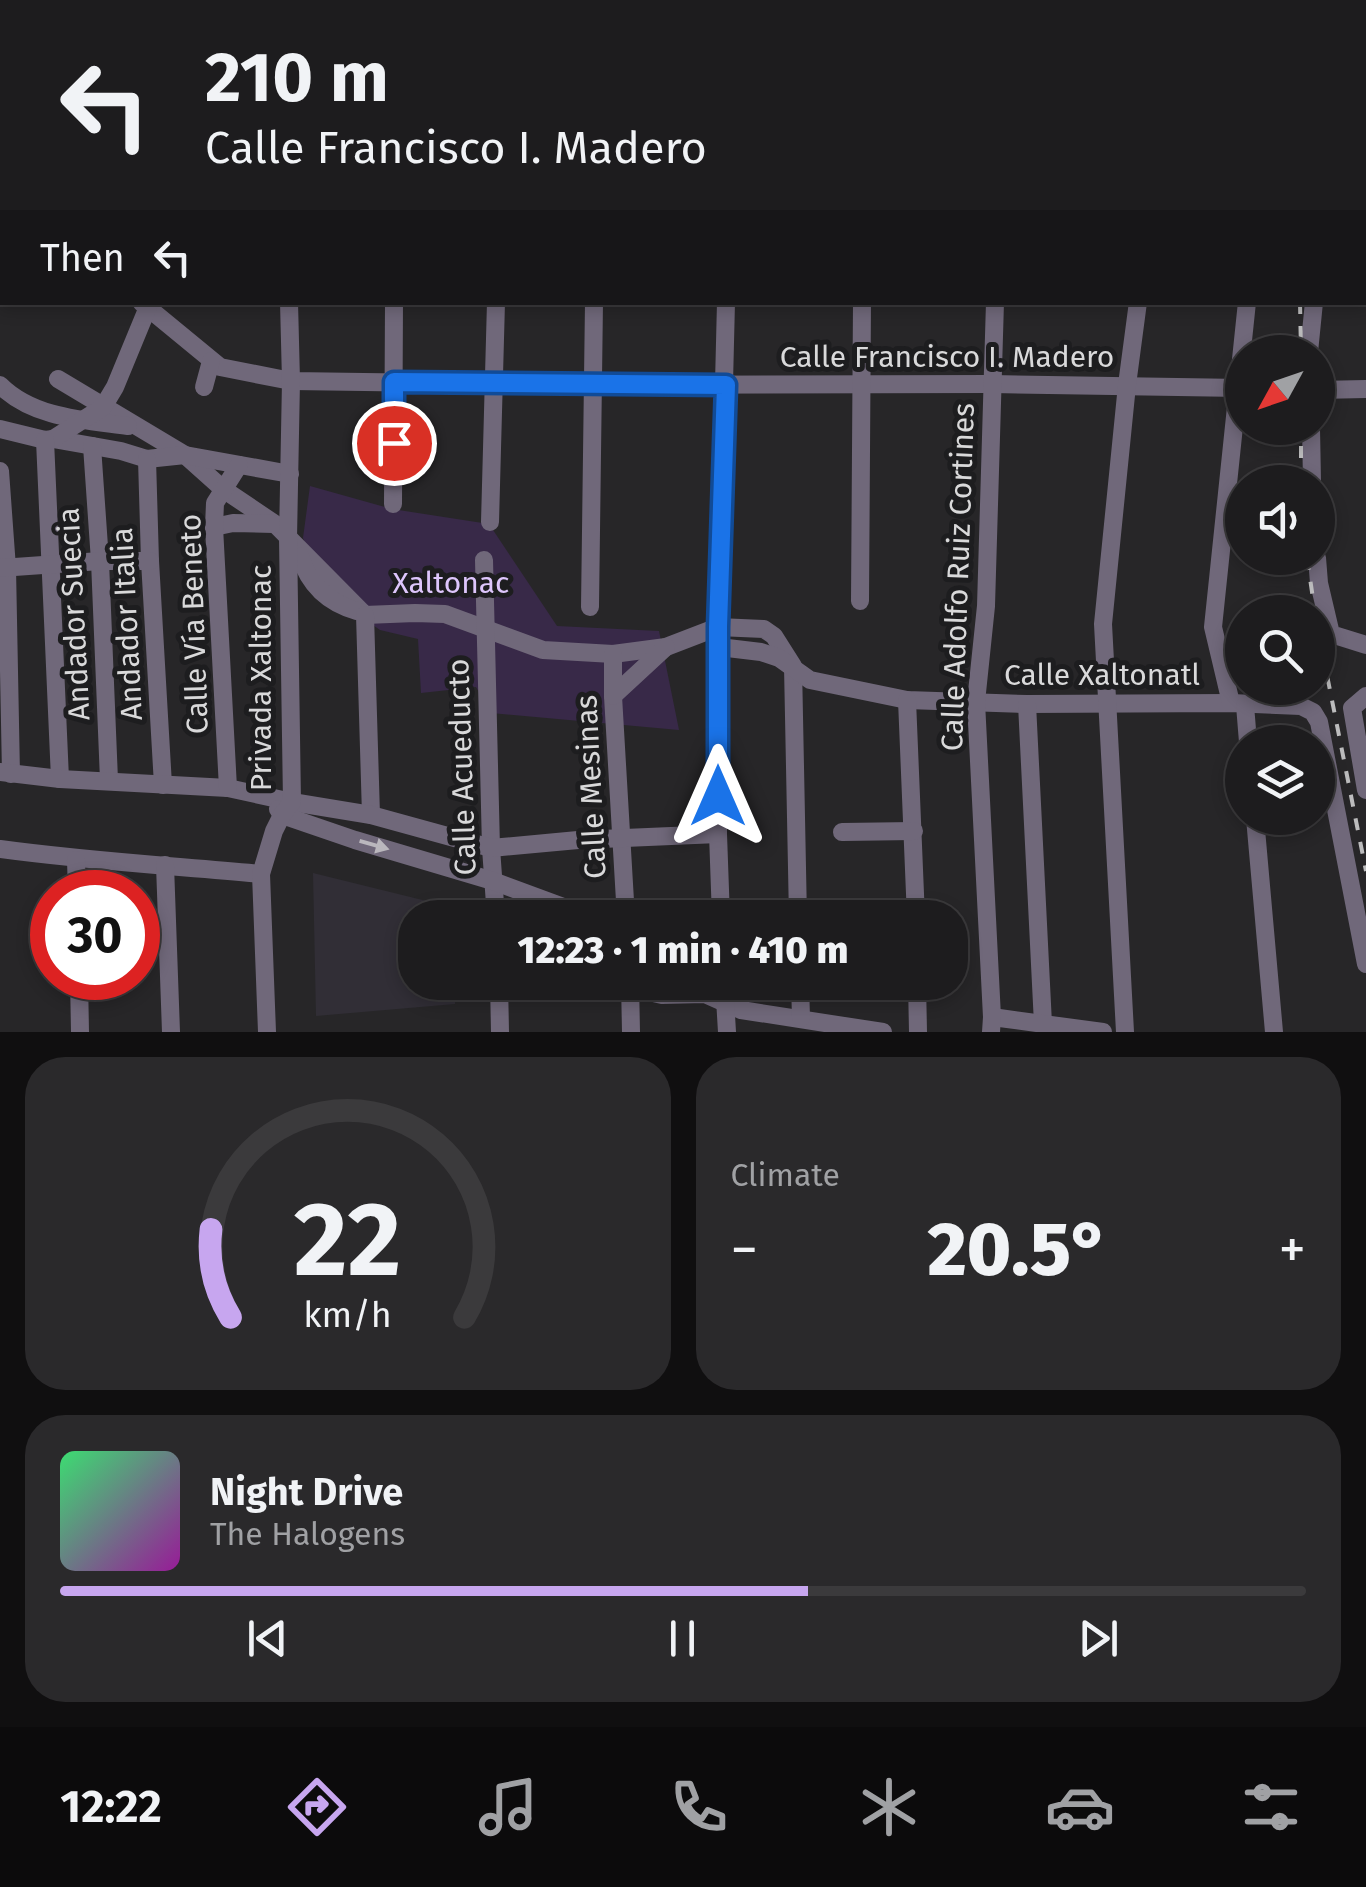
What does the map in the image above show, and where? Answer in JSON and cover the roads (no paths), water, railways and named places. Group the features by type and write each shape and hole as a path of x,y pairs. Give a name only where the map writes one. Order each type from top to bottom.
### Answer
{"street":[{"path":"49,440 103,407 115,386 144,305 210,361 204,386"},
{"name":"Privada Xaltonac","path":"287,809 289,305"},
{"path":"393,504 394,305"},
{"path":"490,522 496,305"},
{"path":"590,607 594,305"},
{"path":"720,900 718,627 726,305"},
{"path":"860,601 862,305"},
{"name":"Calle Adolfo Ruiz Cortines","path":"992,1024 976,702 986,606 995,305"},
{"path":"1125,1032 1103,624 1138,305"},
{"path":"1244,335 1247,305"},
{"path":"1311,335 1314,305"},
{"name":"Calle Francisco I. Madero","path":"210,361 232,371 291,381 1225,388"},
{"path":"58,379 185,455 222,489 287,536 364,614 371,816"},
{"path":"0,385 14,400 49,413 138,428"},
{"path":"1335,390 1366,389"},
{"path":"0,429 147,459 185,455 290,474"},
{"path":"49,440 60,778"},
{"path":"1225,664 1213,627 1234,445"},
{"name":"Andador Suecia","path":"92,446 109,780"},
{"name":"Andador Italia","path":"147,459 163,785"},
{"name":"Calle Vía Beneto","path":"228,788 214,527 215,502 240,465"},
{"path":"0,471 6,773 228,788 270,798 355,840 493,880 545,900"},
{"path":"214,527 233,522 287,536"},
{"path":"484,560 484,628 543,650 613,654 666,646 718,627 764,628 774,636 793,666 798,900"},
{"path":"3,568 150,561"},
{"path":"1318,575 1330,634 1366,645"},
{"name":"Calle Acueducto","path":"364,614 445,614 484,628 495,900"},
{"path":"613,696 666,646"},
{"name":"Calle Xaltonatl","path":"719,647 779,658 810,680 907,700 1225,704"},
{"name":"Calle Mesinas","path":"613,654 625,900"},
{"path":"907,700 916,900"},
{"path":"1359,702 1366,790"},
{"path":"1027,704 1043,1024"},
{"name":"Calle Xaltonatl","path":"1270,705 1301,706 1313,712 1319,722 1366,964"},
{"path":"287,809 371,816 491,848 718,834"},
{"path":"267,1032 261,874 266,853 287,809"},
{"path":"842,832 914,831"},
{"path":"1257,835 1274,1032"},
{"path":"0,849 76,860 261,874"},
{"path":"76,860 76,870"},
{"path":"165,865 171,1032"},
{"path":"79,1000 80,1032"},
{"path":"499,1000 500,1032"},
{"path":"631,1032 633,1000"},
{"path":"721,1000 740,1010 801,1018 841,1029 883,1032"},
{"path":"800,1000 801,1018"},
{"path":"917,1000 918,1032"},
{"path":"726,1002 728,1032"},
{"path":"992,1024 1043,1024 1103,1032"}],"railway":[{"path":"1300,305 1301,335"},
{"path":"1301,445 1301,465"},
{"path":"1310,575 1312,595"},
{"path":"1333,705 1366,871"}],"park label":[{"name":"Xaltonac","path":"451,583"}]}
